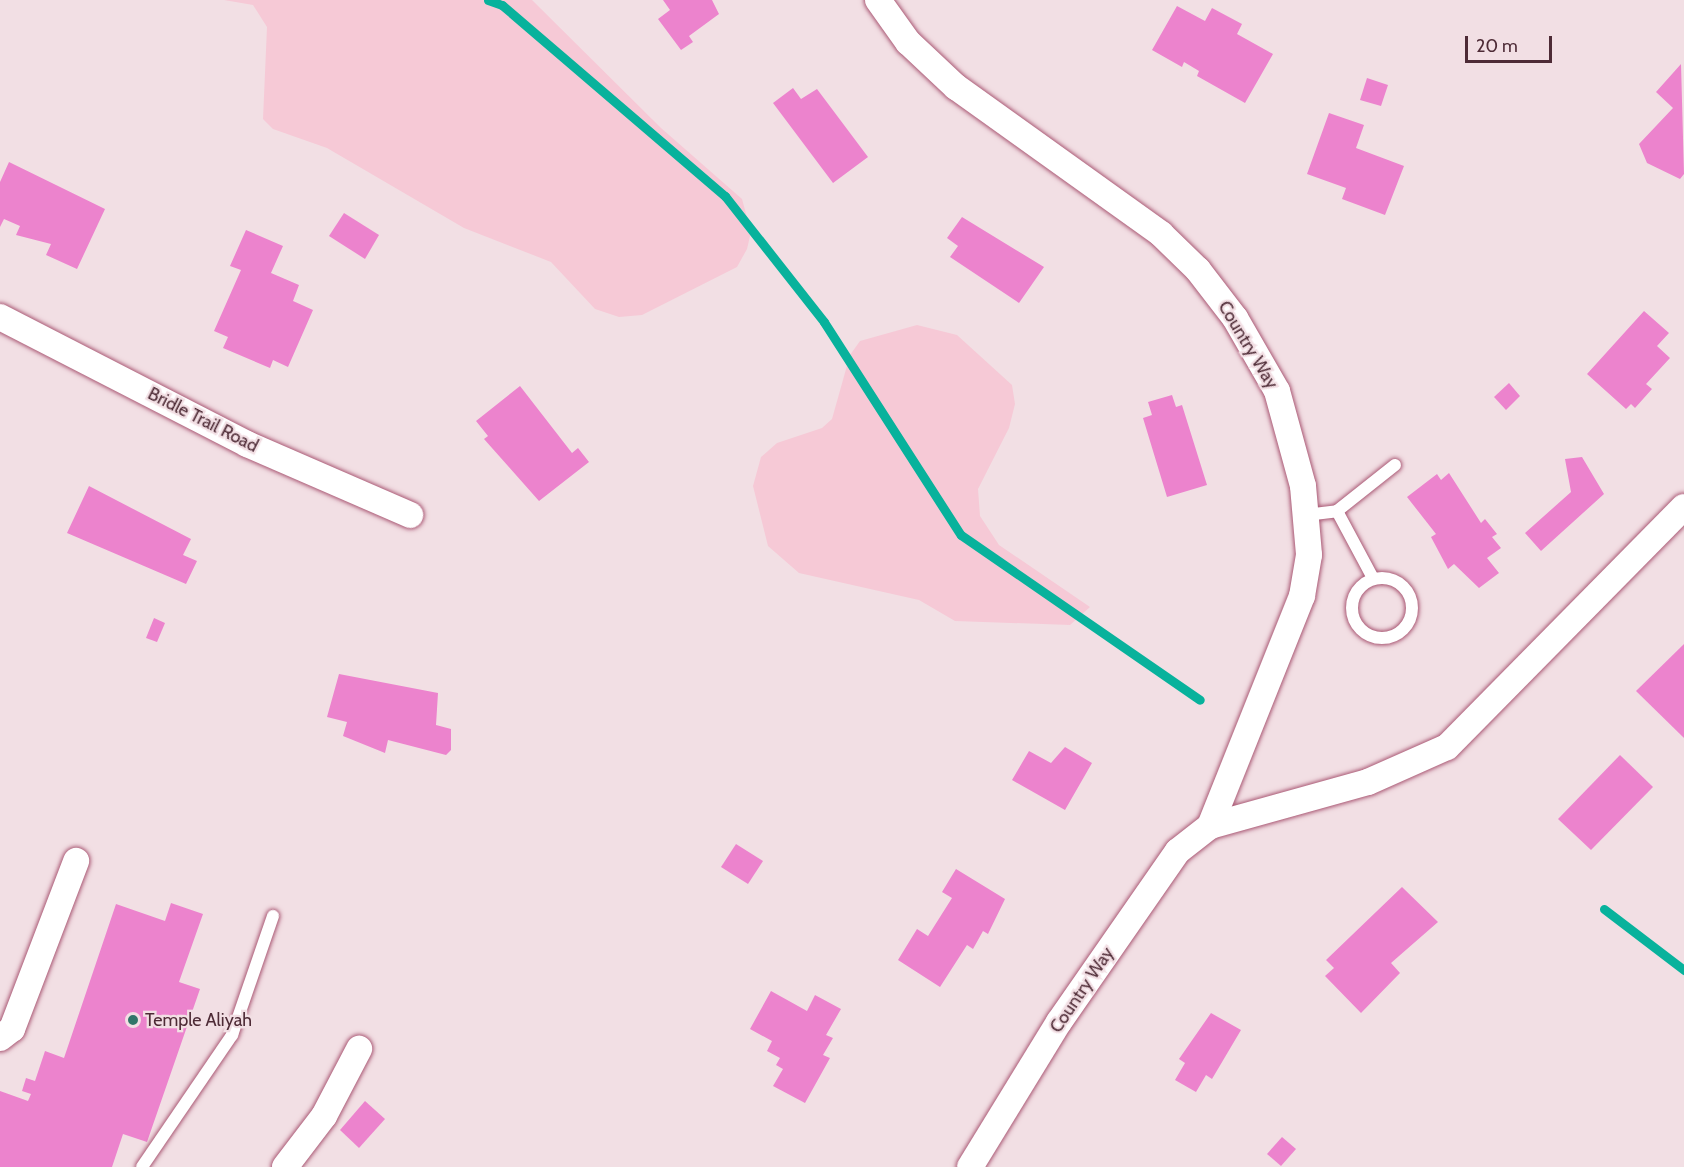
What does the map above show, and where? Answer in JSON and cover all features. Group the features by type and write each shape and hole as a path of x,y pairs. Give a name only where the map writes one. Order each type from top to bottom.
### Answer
{"street":[{"name":"Country Way","path":"878,0 908,42 956,87 1161,234 1198,270 1235,318 1277,391 1303,486 1310,555 1302,596 1210,826"},
{"name":"Bridle Trail Road","path":"0,317 247,444 410,515"},
{"name":"Country Way","path":"970,1167 1059,1022 1178,851 1210,826 1368,782 1447,747 1684,507"},
{"path":"0,1038 12,1029 76,861"},
{"path":"285,1167 324,1116 359,1049"}],"lane":[{"path":"1306,515 1337,511 1395,465"},
{"path":"1337,511 1373,578"},
{"path":"1373,578 1394,580 1409,594 1408,624 1393,637 1365,634 1353,618 1357,590 1373,578"},
{"path":"142,1167 232,1035 273,916"}],"shaded area":[{"path":"224,0 532,0 661,128 742,199 751,232 747,249 737,267 642,315 619,317 595,309 551,262 464,228 327,148 273,129 263,119 267,27 253,5"},
{"path":"917,325 957,335 1012,385 1015,404 1009,428 978,489 980,516 999,545 1090,607 1070,625 955,621 919,600 799,573 768,546 753,486 761,457 777,443 822,428 832,419 850,355 860,341"}],"building":[{"path":"663,0 712,0 719,14 689,36 693,42 681,50 658,19 670,10"},
{"path":"1177,6 1205,21 1212,8 1242,24 1237,34 1273,54 1245,103 1197,76 1199,71 1184,62 1182,67 1152,50"},
{"path":"1681,64 1684,174 1680,179 1647,163 1639,144 1673,108 1656,92"},
{"path":"1367,78 1388,85 1381,106 1360,100"},
{"path":"793,88 801,99 817,89 868,157 833,183 773,103"},
{"path":"1329,113 1364,125 1356,148 1404,166 1385,215 1342,199 1346,188 1307,174"},
{"path":"9,162 105,209 77,269 46,255 51,244 16,235 20,226 4,219 0,227 0,182"},
{"path":"344,213 379,235 365,259 329,236"},
{"path":"962,217 1044,267 1019,303 950,257 958,246 947,238"},
{"path":"246,230 283,246 271,273 299,285 293,301 313,310 288,367 273,360 270,368 223,348 228,337 214,331 241,270 230,266"},
{"path":"1644,311 1669,333 1657,346 1670,358 1646,384 1652,389 1635,408 1631,404 1626,409 1587,374"},
{"path":"1509,383 1520,396 1506,410 1494,397"},
{"path":"520,386 572,453 578,448 589,462 539,501 484,439 488,436 476,421"},
{"path":"1172,395 1176,407 1182,405 1207,485 1167,497 1143,418 1152,415 1148,402"},
{"path":"1582,457 1604,494 1541,551 1525,533 1571,492 1565,459"},
{"path":"1449,473 1481,523 1485,519 1497,534 1492,537 1501,548 1487,558 1499,573 1479,588 1454,564 1448,569 1431,537 1436,534 1407,497 1437,474 1441,480"},
{"path":"89,486 191,539 183,555 197,561 186,584 67,533"},
{"path":"154,618 165,623 157,642 146,638"},
{"path":"1684,644 1684,738 1636,691"},
{"path":"339,674 438,693 436,725 451,729 451,750 446,755 388,740 385,753 343,736 347,722 327,717"},
{"path":"1065,747 1092,763 1065,810 1012,780 1029,751 1051,763"},
{"path":"1620,755 1653,787 1591,850 1558,819"},
{"path":"736,844 763,861 748,884 721,867"},
{"path":"956,869 1005,899 988,934 983,931 973,949 967,945 940,987 898,960 917,929 928,936 952,898 942,892"},
{"path":"1402,887 1438,922 1391,963 1400,973 1361,1013 1325,976 1334,968 1326,960"},
{"name":"Temple Aliyah","path":"171,903 203,914 179,982 200,989 147,1142 123,1134 112,1167 0,1167 0,1091 28,1101 31,1094 22,1091 26,1078 35,1081 45,1051 64,1058 116,904 165,921"},
{"path":"771,991 807,1011 815,995 841,1009 826,1035 833,1038 823,1055 830,1058 805,1103 773,1086 783,1069 776,1065 780,1058 767,1051 772,1041 750,1029"},
{"path":"1211,1013 1241,1030 1212,1079 1206,1075 1196,1092 1175,1080 1185,1063 1179,1059"},
{"path":"365,1101 385,1119 359,1148 340,1130"},
{"path":"1282,1137 1296,1149 1281,1166 1267,1154"}],"waterway":[{"path":"488,0 502,5 725,196 824,322 961,535 1200,700"},
{"path":"1604,909 1684,970"}],"place":[{"name":"Temple Aliyah","path":"133,1020"}]}
